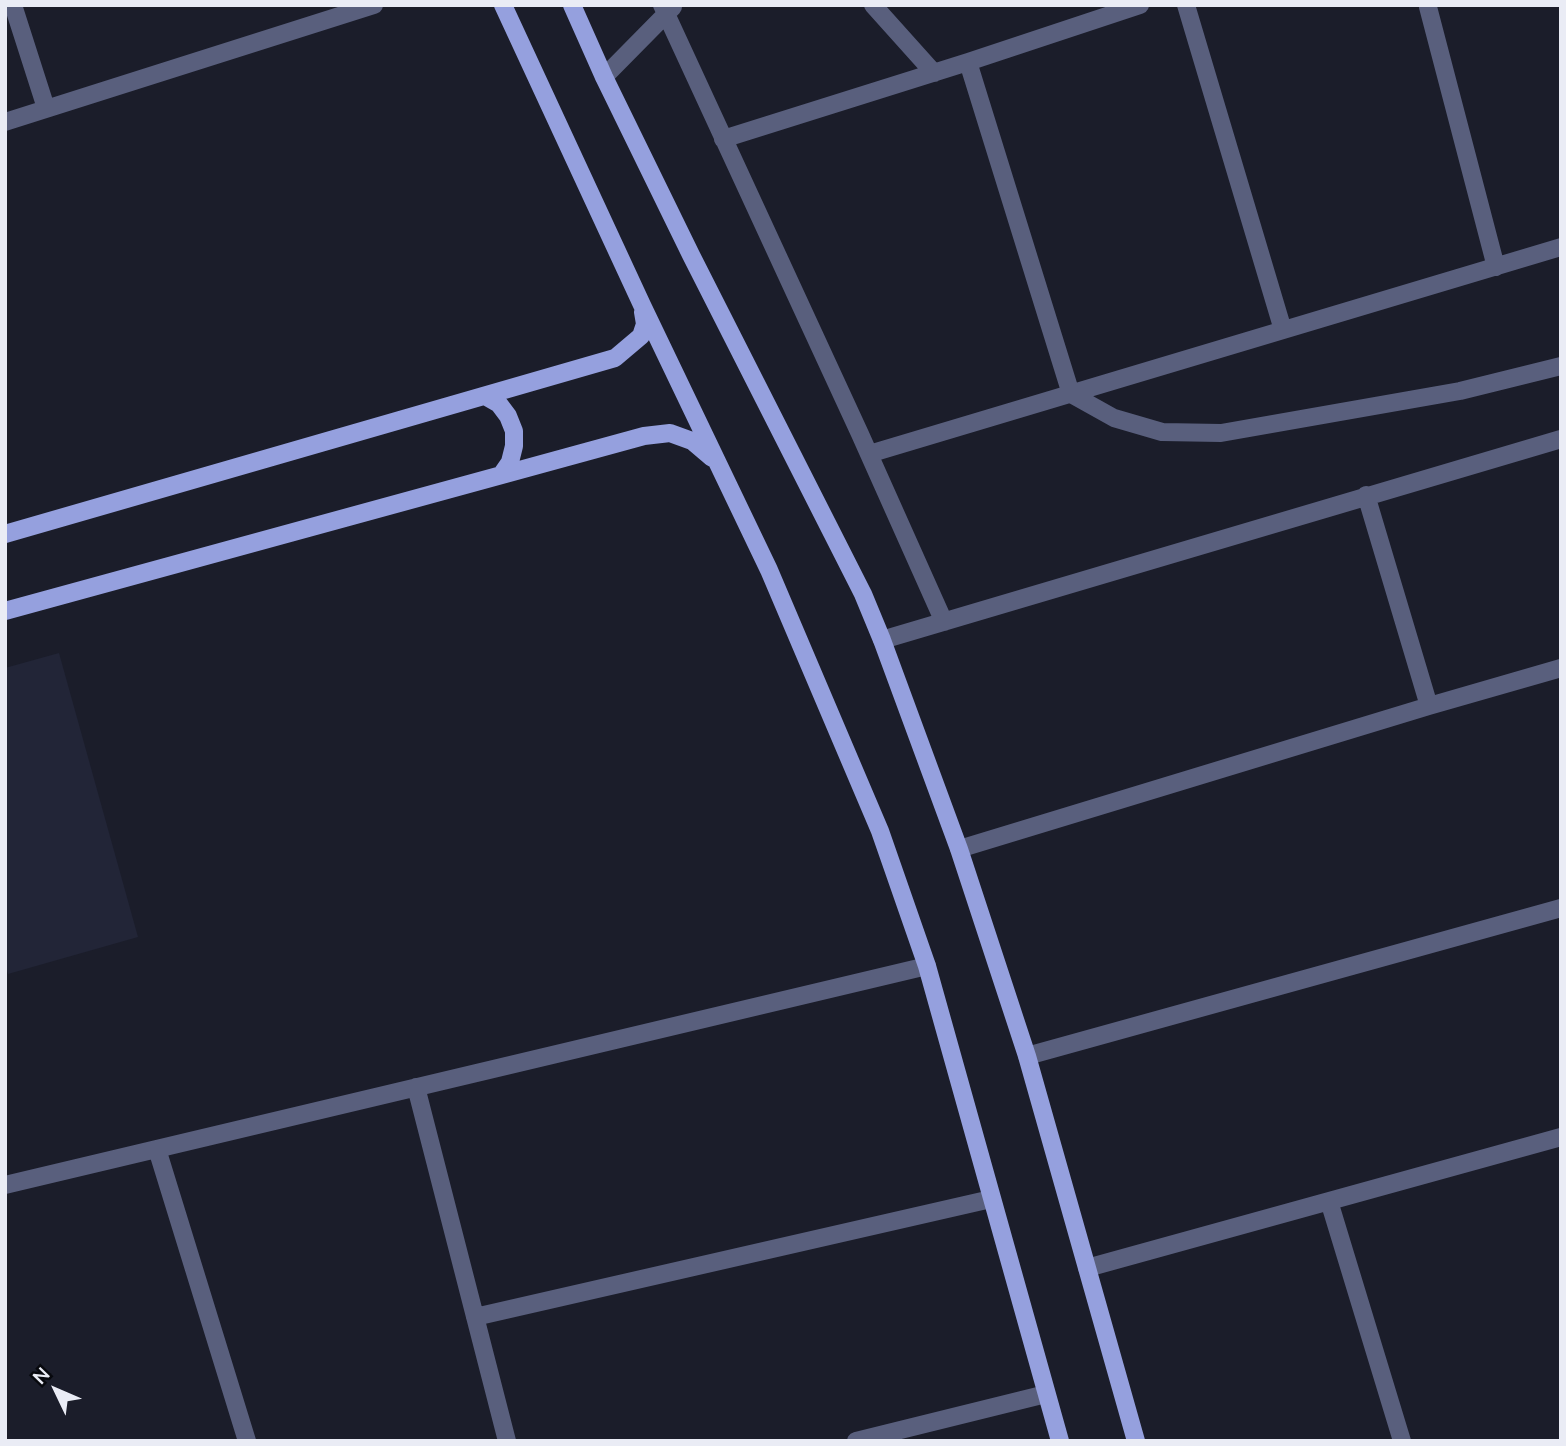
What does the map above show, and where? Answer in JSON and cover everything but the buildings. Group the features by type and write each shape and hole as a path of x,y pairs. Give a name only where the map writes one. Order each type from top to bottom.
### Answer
{"main road":[{"path":"503,5 769,570 880,831 927,966 1060,1441"},
{"path":"572,5 604,77 765,403 817,499 863,594 959,849 1027,1056 1136,1441"},
{"path":"5,534 615,358 641,336 645,324 642,305"},
{"path":"485,396 499,404 514,431 510,462 501,475"},
{"path":"5,611 643,436 670,433 692,441 719,466"}],"street":[{"path":"13,5 46,108"},
{"path":"5,122 374,5"},
{"path":"723,139 1140,5"},
{"path":"1186,5 1283,330"},
{"path":"875,6 934,73"},
{"path":"1429,6 1496,267"},
{"path":"604,77 667,8 723,139 944,622"},
{"path":"968,62 1071,394 1114,418 1162,432 1221,433 1460,391 1561,366"},
{"path":"869,454 1561,247"},
{"path":"881,640 1561,439"},
{"path":"1366,495 1429,706"},
{"path":"959,849 1561,668"},
{"path":"1027,1056 1561,908"},
{"path":"5,1185 927,966"},
{"path":"416,1087 507,1441"},
{"path":"1087,1268 1560,1140"},
{"path":"157,1149 247,1441"},
{"path":"475,1317 991,1199"},
{"path":"1329,1202 1402,1441"},
{"path":"856,1441 1046,1394"}],"shaded area":[{"path":"59,653 138,937 8,974 5,963 5,668"}]}
